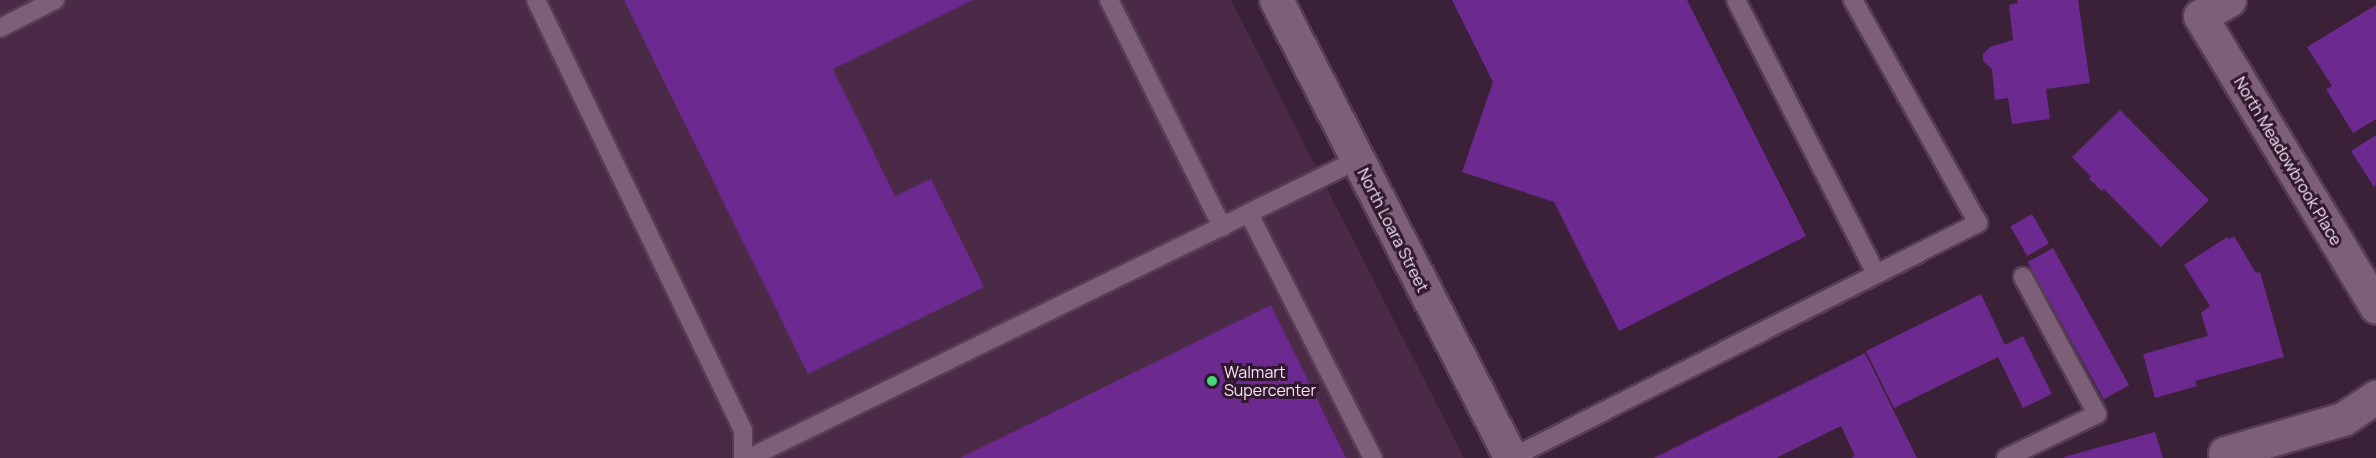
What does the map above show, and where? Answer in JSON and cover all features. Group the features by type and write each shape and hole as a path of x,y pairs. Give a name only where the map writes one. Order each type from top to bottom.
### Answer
{"street":[{"name":"North Loara Street","path":"1276,0 1511,458"},
{"name":"North Meadowbrook Place","path":"2229,0 2200,16 2376,306"},
{"path":"2225,453 2343,419 2376,397"}],"lane":[{"path":"0,28 55,0"},
{"path":"536,0 734,410 743,430 743,458"},
{"path":"1108,0 1222,227"},
{"path":"1736,0 1876,274"},
{"path":"1511,458 1978,223 1853,0"},
{"path":"749,458 1357,160"},
{"path":"1250,214 1373,458"},
{"path":"2006,458 2097,414 2023,277"}],"shaded area":[{"path":"0,0 1231,0 1464,458 0,458"}],"building":[{"path":"624,0 973,0 833,69 895,196 931,179 984,287 808,374"},
{"path":"1452,0 1687,0 1806,236 1619,331 1554,202 1462,172 1493,82"},
{"path":"2017,0 2078,0 2090,83 2046,89 2050,119 2012,124 2008,98 1995,100 1992,69 1983,61 1983,54 1990,47 2013,40 2009,5 2018,3"},
{"path":"2376,5 2376,119 2353,133 2326,89 2332,86 2307,47"},
{"path":"2120,110 2209,200 2161,247 2104,189 2102,191 2089,179 2091,177 2072,157"},
{"path":"2376,135 2376,185 2374,187 2351,151"},
{"path":"2032,214 2049,243 2027,256 2010,226"},
{"path":"2234,236 2256,273 2260,272 2284,357 2195,381 2197,386 2155,398 2143,354 2208,336 2201,313 2210,306 2184,265 2227,237 2229,239"},
{"path":"2053,248 2129,385 2104,399 2028,262"},
{"path":"1981,294 2005,345 2023,336 2052,394 2023,408 1998,357 1894,408 1866,351"},
{"name":"Walmart Supercenter","path":"1271,305 1346,458 960,458"},
{"path":"1865,353 1917,458 1851,458 1855,456 1841,426 1776,458 1654,458"},
{"path":"2155,432 2163,458 2064,458 2064,457"}],"place":[{"name":"Walmart Supercenter","path":"1212,381"}]}
